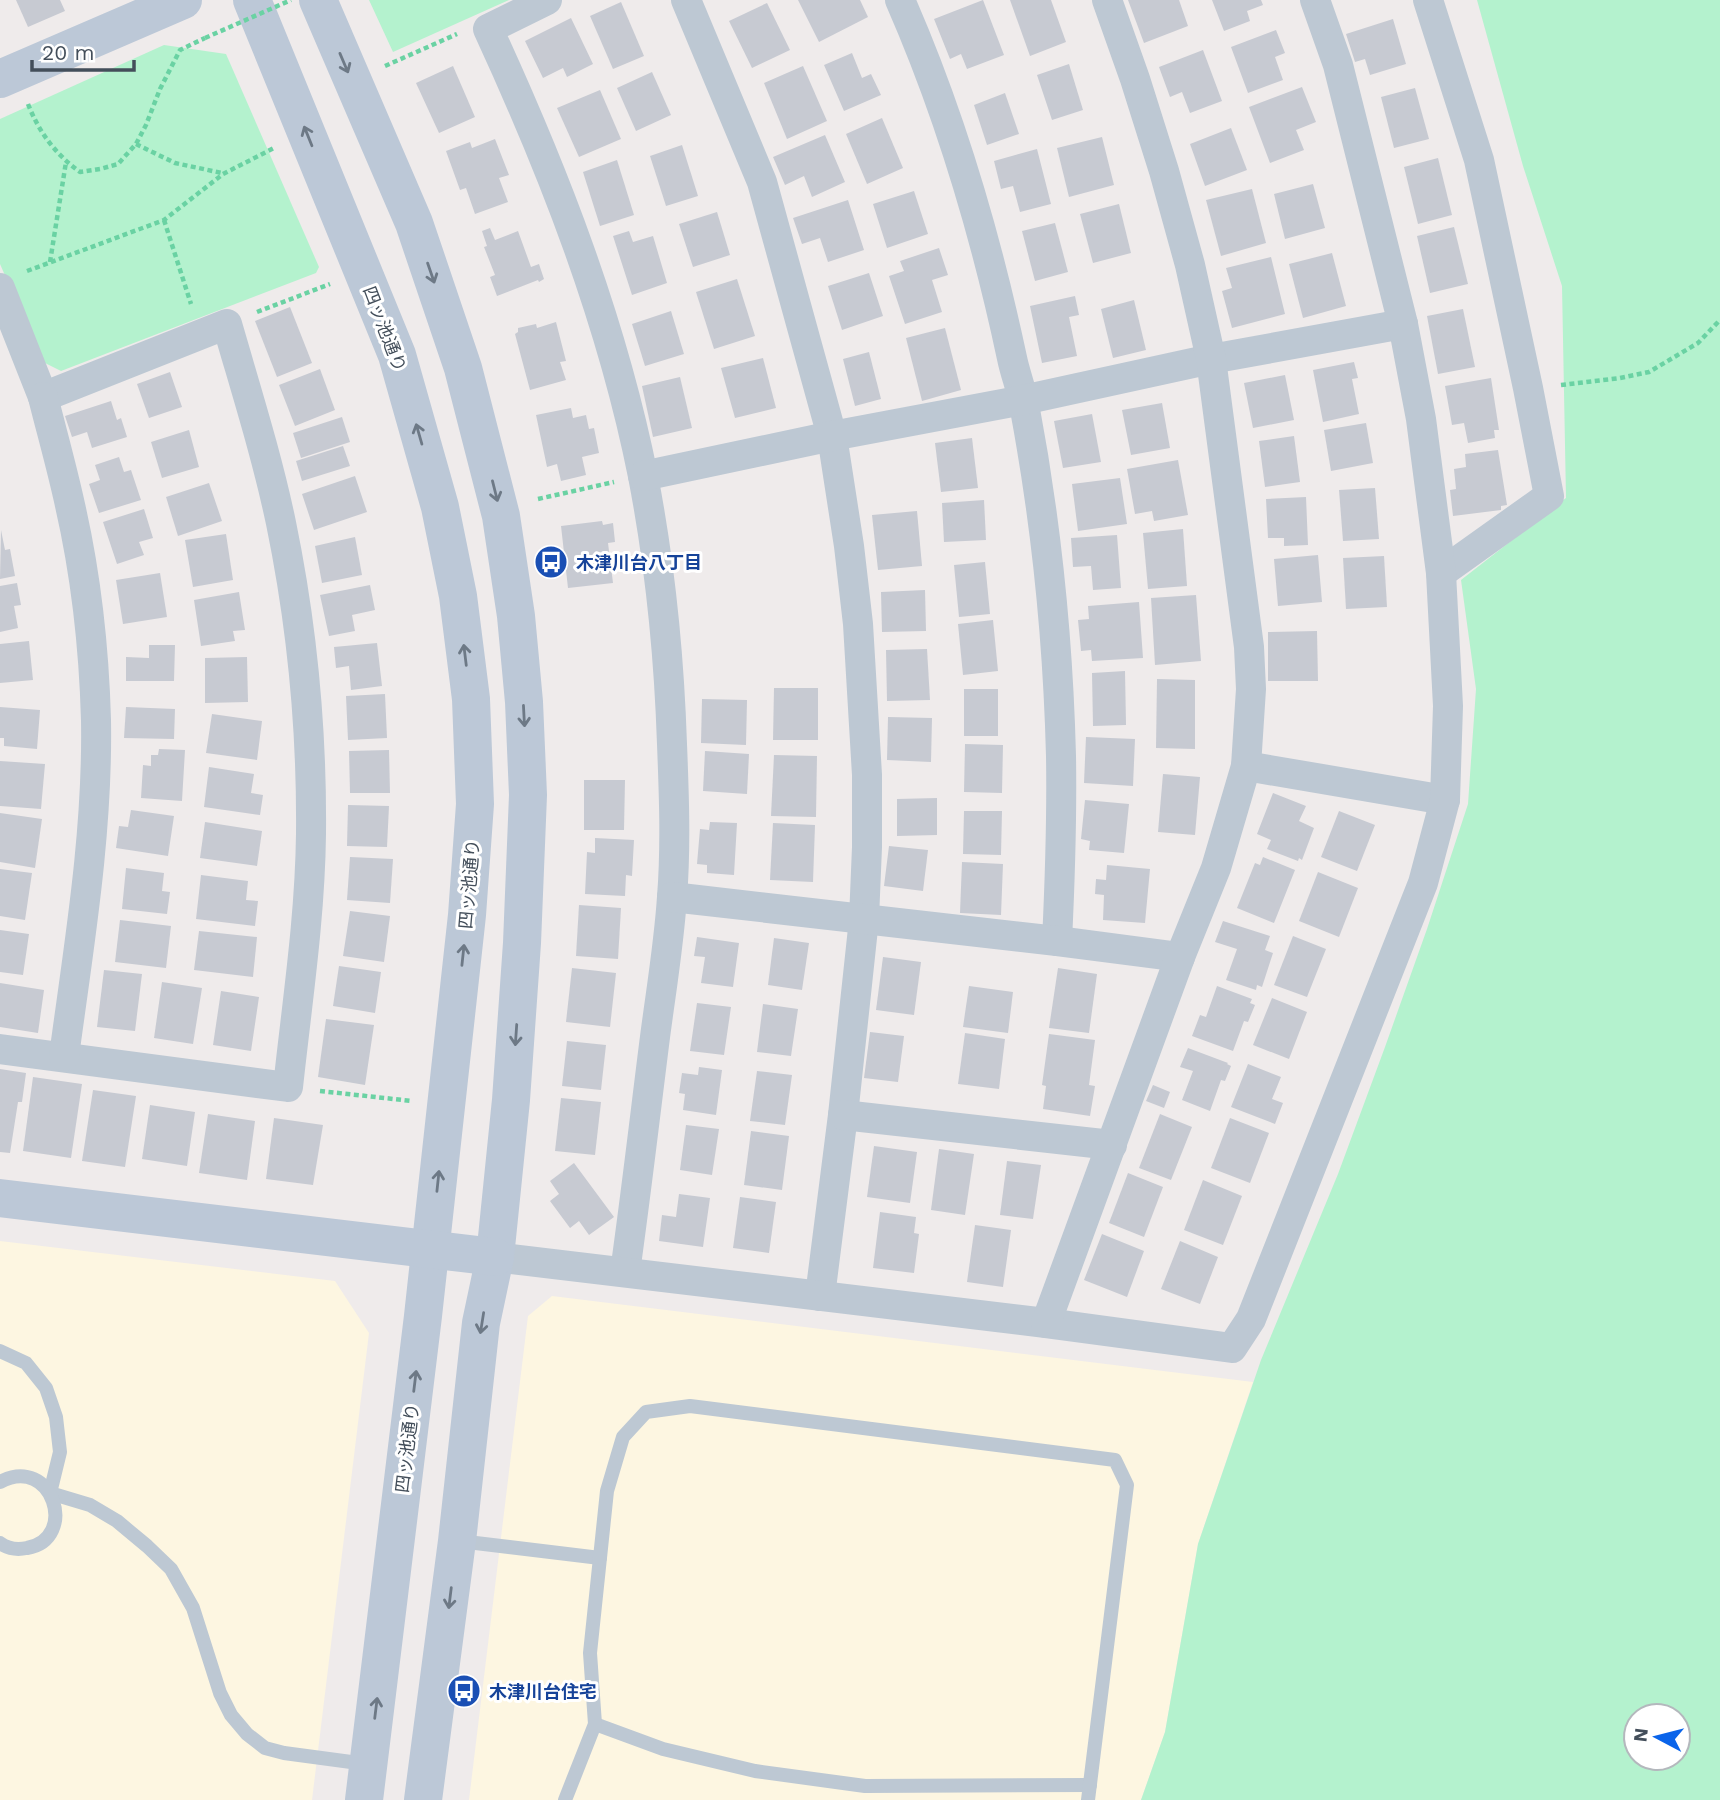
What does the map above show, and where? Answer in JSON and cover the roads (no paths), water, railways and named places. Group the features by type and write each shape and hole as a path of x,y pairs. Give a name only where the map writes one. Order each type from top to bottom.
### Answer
{"main road":[{"path":"14,91 183,0"},
{"name":"四ッ池通り","path":"252,0 397,355 440,507 458,596 471,699 475,804 467,915 431,1249 367,1782"},
{"path":"318,0 414,223 463,368 501,516 516,616 524,702 528,795 522,943 511,1100 495,1256 481,1324 457,1541 423,1800"},
{"path":"0,1198 495,1256"}],"street":[{"path":"547,0 488,29 538,140 605,327 643,476 665,626 671,701 673,897 625,1272"},
{"path":"686,0 762,182 832,436 858,624 867,775 864,919 821,1296"},
{"path":"900,0 964,173 1001,305 1023,400 1038,487 1049,573 1061,754 1057,941"},
{"path":"1046,1323 1180,957 1216,868 1246,766 1251,689 1249,647 1211,359 1190,265 1164,171 1107,0"},
{"path":"495,1256 1232,1348 1251,1319 1423,883 1445,800 1448,706 1441,573 1422,419 1403,324 1338,65 1315,0"},
{"path":"1428,0 1479,160 1549,496 1441,573"},
{"path":"0,288 43,397 70,507 92,648 96,719 91,846 64,1056"},
{"path":"643,476 832,436 1023,400 1211,359 1403,324"},
{"path":"0,1049 288,1087 307,915 311,835 310,755 295,599 263,448 214,329 43,397"},
{"path":"1246,766 1445,800"},
{"path":"673,897 1180,957"},
{"path":"843,1115 1112,1145"}],"lane":[{"path":"0,1351 26,1363 46,1388 56,1417 60,1452 50,1493"},
{"path":"565,1800 595,1724 590,1653 607,1491 623,1437 646,1412 690,1406 1115,1460 1127,1485 1089,1793 865,1786 755,1771 663,1749 595,1724"},
{"path":"0,1482 15,1476 29,1477 41,1483 50,1493 55,1505 55,1519 51,1531 42,1542 17,1550 0,1543"},
{"path":"50,1493 90,1505 117,1521 171,1569 193,1608 220,1693 231,1715 247,1734 265,1748 367,1782"},
{"path":"457,1541 600,1558"}],"place":[{"name":"木津川台八丁目","path":"551,562"},
{"name":"木津川台住宅","path":"464,1691"}]}
